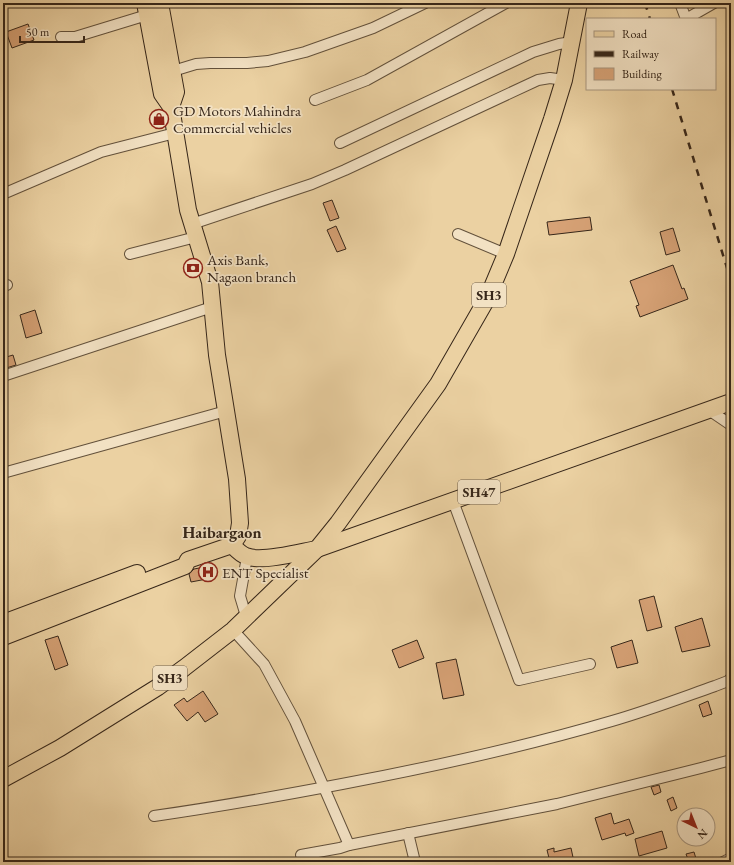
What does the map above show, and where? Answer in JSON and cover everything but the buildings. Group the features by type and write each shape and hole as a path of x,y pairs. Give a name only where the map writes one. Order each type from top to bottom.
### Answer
{"main road":[{"path":"160,3 176,92 171,108"},
{"name":"SH3","path":"3,779 60,748 158,687 233,630 317,549 361,493 438,384 488,297 506,254 542,150 564,80 580,3"},
{"path":"3,637 185,566 188,560 232,545 238,536 240,523 237,479 217,355 210,282 188,210 171,108 162,94 146,9"},
{"name":"SH47","path":"247,557 265,558 317,549 729,403"},
{"path":"232,545 247,557"},
{"path":"3,623 183,556 188,560"}],"street":[{"path":"173,71 203,64 268,62 297,54 374,28 425,3"},
{"path":"315,100 367,80 506,3"},
{"path":"680,3 686,18"},
{"path":"688,18 714,3"},
{"path":"61,37 75,37 146,9"},
{"path":"340,143 533,52 559,44 572,42"},
{"path":"130,254 194,231 339,173 538,80 550,78 564,80"},
{"path":"3,194 101,152 175,133"},
{"path":"458,234 506,254"},
{"path":"3,376 212,307"},
{"path":"709,410 731,425"},
{"path":"3,473 226,411"},
{"path":"454,501 519,680 590,664"},
{"path":"246,616 240,596 247,557"},
{"path":"233,630 264,664 295,721 349,845"},
{"path":"154,816 204,809 406,772 612,721 664,705 728,682 731,678"},
{"path":"301,855 557,804 731,760"},
{"path":"408,833 415,862"},
{"path":"723,862 731,858"}],"railway":[{"path":"645,3 650,18"},
{"path":"672,90 731,281"}],"place":[{"name":"GD Motors Mahindra Commercial vehicles","path":"159,119"},
{"name":"Axis Bank, Nagaon branch","path":"193,268"},
{"name":"ENT Specialist","path":"208,572"}],"district":[{"name":"Haibargaon","path":"222,532"}]}
